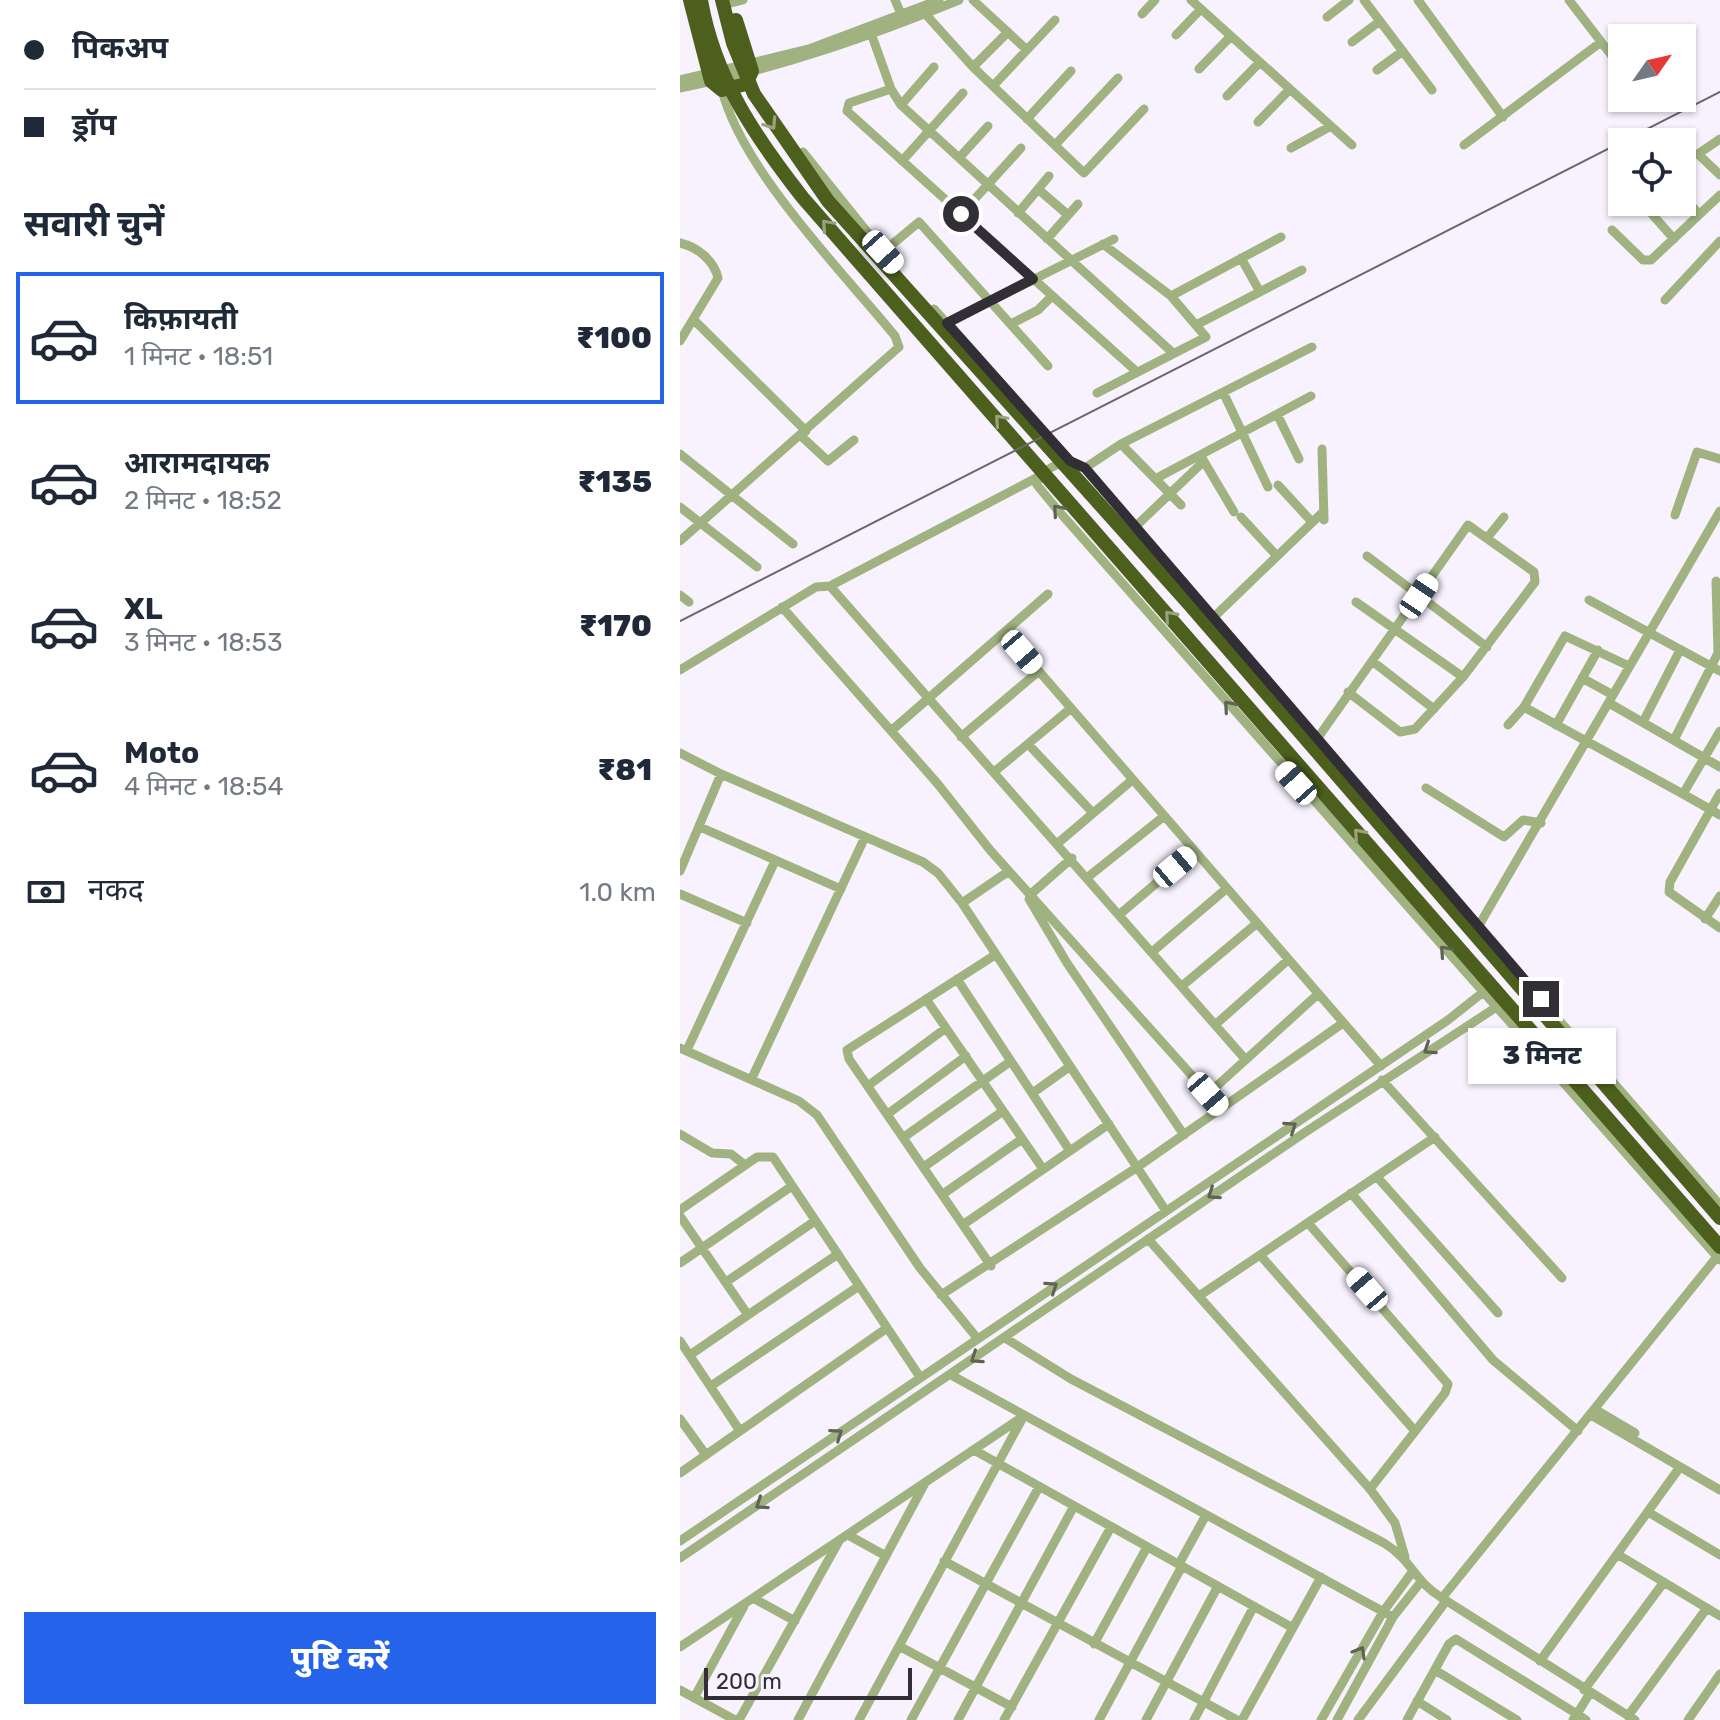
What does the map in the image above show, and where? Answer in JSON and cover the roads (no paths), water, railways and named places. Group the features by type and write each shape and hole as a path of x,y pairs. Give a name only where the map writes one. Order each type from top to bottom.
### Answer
{"highway":[{"path":"690,0 714,82 746,84 752,67 732,1"},
{"path":"701,0 730,91 758,140 803,198 1410,893 1719,1254"},
{"path":"732,1 733,43 754,94 828,201 1056,451 1720,1218"}],"street":[{"path":"895,0 902,16"},
{"path":"752,67 872,36 939,0"},
{"path":"681,88 714,82 902,16 959,0"},
{"path":"973,0 1027,50"},
{"path":"1142,14 1155,0"},
{"path":"1191,0 1352,145"},
{"path":"1327,17 1349,0"},
{"path":"1364,0 1432,90"},
{"path":"1418,0 1503,117"},
{"path":"1569,0 1608,51"},
{"path":"1176,35 1201,9"},
{"path":"922,11 973,67 1084,173 1144,109"},
{"path":"993,86 1055,20"},
{"path":"1352,42 1380,21"},
{"path":"973,67 1008,32"},
{"path":"872,36 891,89 901,105 1173,353"},
{"path":"1199,69 1231,36"},
{"path":"1464,145 1601,42"},
{"path":"1377,70 1403,51"},
{"path":"1227,96 1260,62"},
{"path":"901,105 934,67"},
{"path":"1027,119 1071,71"},
{"path":"1055,145 1118,78"},
{"path":"680,541 899,347 898,341 765,177 728,114 714,82"},
{"path":"891,89 849,103 847,111 1137,372"},
{"path":"1258,122 1290,89"},
{"path":"902,161 963,93"},
{"path":"959,158 988,126"},
{"path":"1291,148 1331,126"},
{"path":"1720,139 1698,154 1720,175"},
{"path":"961,214 1021,148"},
{"path":"801,151 883,252 1070,461 1085,468 1720,1205"},
{"path":"1018,213 1049,176"},
{"path":"1038,189 1068,215"},
{"path":"1612,230 1647,261 1720,195"},
{"path":"1047,239 1078,204"},
{"path":"1696,211 1699,214"},
{"path":"1654,216 1674,239"},
{"path":"883,252 919,222 1048,366"},
{"path":"1171,296 1281,237"},
{"path":"947,323 1114,239"},
{"path":"680,243 693,247 716,269 718,278 695,321 680,341"},
{"path":"1097,393 1206,337 1171,296 1103,244"},
{"path":"1665,300 1718,248"},
{"path":"1241,258 1260,292"},
{"path":"1196,325 1302,270"},
{"path":"1011,324 1038,310 1052,296"},
{"path":"695,321 828,461 854,440"},
{"path":"1085,468 1121,444 1312,347"},
{"path":"1223,392 1273,486 1312,522"},
{"path":"1155,479 1202,458 1311,396"},
{"path":"1277,414 1299,459"},
{"path":"1121,444 1181,505"},
{"path":"1214,617 1276,555 1312,522 1324,516 1322,449"},
{"path":"1675,515 1697,452 1720,459"},
{"path":"680,454 734,493 793,544"},
{"path":"1134,528 1202,458"},
{"path":"1202,458 1238,515 1276,555"},
{"path":"680,670 816,587 830,586 1070,461"},
{"path":"1038,477 1037,485 1056,508 1495,1008 1719,1254 1444,1599 1358,1720"},
{"path":"680,507 757,567"},
{"path":"1478,927 1720,511"},
{"path":"1487,538 1504,517"},
{"path":"1317,739 1348,692 1396,630 1468,525 1530,569 1535,577 1487,647 1415,729 1403,734 1348,692"},
{"path":"1367,556 1487,647"},
{"path":"1674,740 1717,669 1716,581"},
{"path":"830,586 927,700 1072,858 1245,1059"},
{"path":"891,731 1048,594"},
{"path":"680,595 689,602"},
{"path":"1589,600 1717,669"},
{"path":"1356,602 1463,677"},
{"path":"782,607 1009,871 1221,1108"},
{"path":"1006,633 1131,781 1381,1066"},
{"path":"1508,725 1524,707 1565,636 1629,666"},
{"path":"1556,725 1598,650"},
{"path":"1643,722 1680,650"},
{"path":"1372,661 1434,709"},
{"path":"961,737 1039,671"},
{"path":"1582,678 1643,722 1720,767"},
{"path":"1524,707 1715,813"},
{"path":"994,772 1070,709"},
{"path":"1683,794 1720,731"},
{"path":"1028,744 1093,813"},
{"path":"680,753 923,862 938,873 962,903 1166,1211"},
{"path":"680,871 721,774"},
{"path":"1058,843 1131,781"},
{"path":"1426,788 1504,837 1509,836 1523,820 1541,823"},
{"path":"1720,793 1715,813 1670,882 1669,892 1720,928"},
{"path":"1088,877 1163,817"},
{"path":"700,827 841,889"},
{"path":"752,1078 865,837"},
{"path":"1120,914 1193,852"},
{"path":"1031,894 1072,858"},
{"path":"775,861 683,1049 799,1101 817,1115 941,1295 977,1338"},
{"path":"962,903 1009,871"},
{"path":"1019,882 1067,963 1184,1135"},
{"path":"1152,952 1226,889"},
{"path":"680,894 747,923"},
{"path":"1705,919 1720,896"},
{"path":"1182,986 1256,924"},
{"path":"991,1266 889,1113 849,1059 847,1050 995,955"},
{"path":"1215,1025 1288,960"},
{"path":"957,979 1070,1151"},
{"path":"680,1541 1381,1066 1482,993"},
{"path":"1208,1094 1318,994"},
{"path":"926,999 1043,1169"},
{"path":"680,1558 1382,1080 1495,1008"},
{"path":"941,1295 991,1266 1136,1168 1343,1023"},
{"path":"869,1085 946,1028"},
{"path":"889,1113 966,1056"},
{"path":"904,1137 1011,1061"},
{"path":"1034,1092 1069,1067"},
{"path":"1382,1080 1562,1278"},
{"path":"925,1166 1003,1111"},
{"path":"964,1224 1109,1124"},
{"path":"680,1134 712,1153 731,1154 745,1165"},
{"path":"1199,1296 1435,1137"},
{"path":"943,1194 1022,1139"},
{"path":"748,1315 680,1213 745,1165 768,1154 920,1377"},
{"path":"1378,1178 1498,1313"},
{"path":"680,1263 792,1186"},
{"path":"1351,1193 1493,1360 1578,1431"},
{"path":"726,1282 815,1221"},
{"path":"1308,1223 1448,1384 1370,1489"},
{"path":"1148,1239 1370,1489 1395,1523 1405,1557 1420,1583 1444,1599 1632,1718 1707,1608"},
{"path":"690,1355 838,1254"},
{"path":"1260,1255 1415,1431"},
{"path":"711,1386 859,1286"},
{"path":"680,1473 887,1328"},
{"path":"1005,1338 1071,1379 1405,1557"},
{"path":"680,1341 740,1431"},
{"path":"951,1375 1388,1615"},
{"path":"1594,1412 1680,1467 1720,1487"},
{"path":"1594,1412 1720,1487"},
{"path":"680,1647 1024,1416"},
{"path":"859,1720 1024,1416"},
{"path":"680,1419 706,1455"},
{"path":"974,1450 1293,1628"},
{"path":"1540,1661 1680,1467"},
{"path":"798,1720 926,1482"},
{"path":"911,1720 1039,1487"},
{"path":"958,1720 1074,1506"},
{"path":"1648,1512 1720,1555"},
{"path":"1099,1720 1206,1515"},
{"path":"1004,1720 1111,1527"},
{"path":"844,1537 886,1556"},
{"path":"680,1690 737,1720 844,1537"},
{"path":"1094,1644 1147,1547"},
{"path":"1617,1554 1720,1616"},
{"path":"944,1561 1240,1720 1321,1577"},
{"path":"1321,1720 1413,1571"},
{"path":"1407,1720 1449,1644 1458,1639 1579,1718 1587,1692 1664,1582"},
{"path":"1337,1720 1388,1615 1420,1583"},
{"path":"1146,1720 1218,1586"},
{"path":"749,1600 795,1621"},
{"path":"694,1698 749,1600"},
{"path":"1194,1720 1254,1606"},
{"path":"899,1646 1012,1707"},
{"path":"1435,1670 1517,1720"},
{"path":"1688,1720 1720,1674"},
{"path":"1417,1701 1447,1720"}],"railway":[{"path":"680,621 1720,92"}]}
